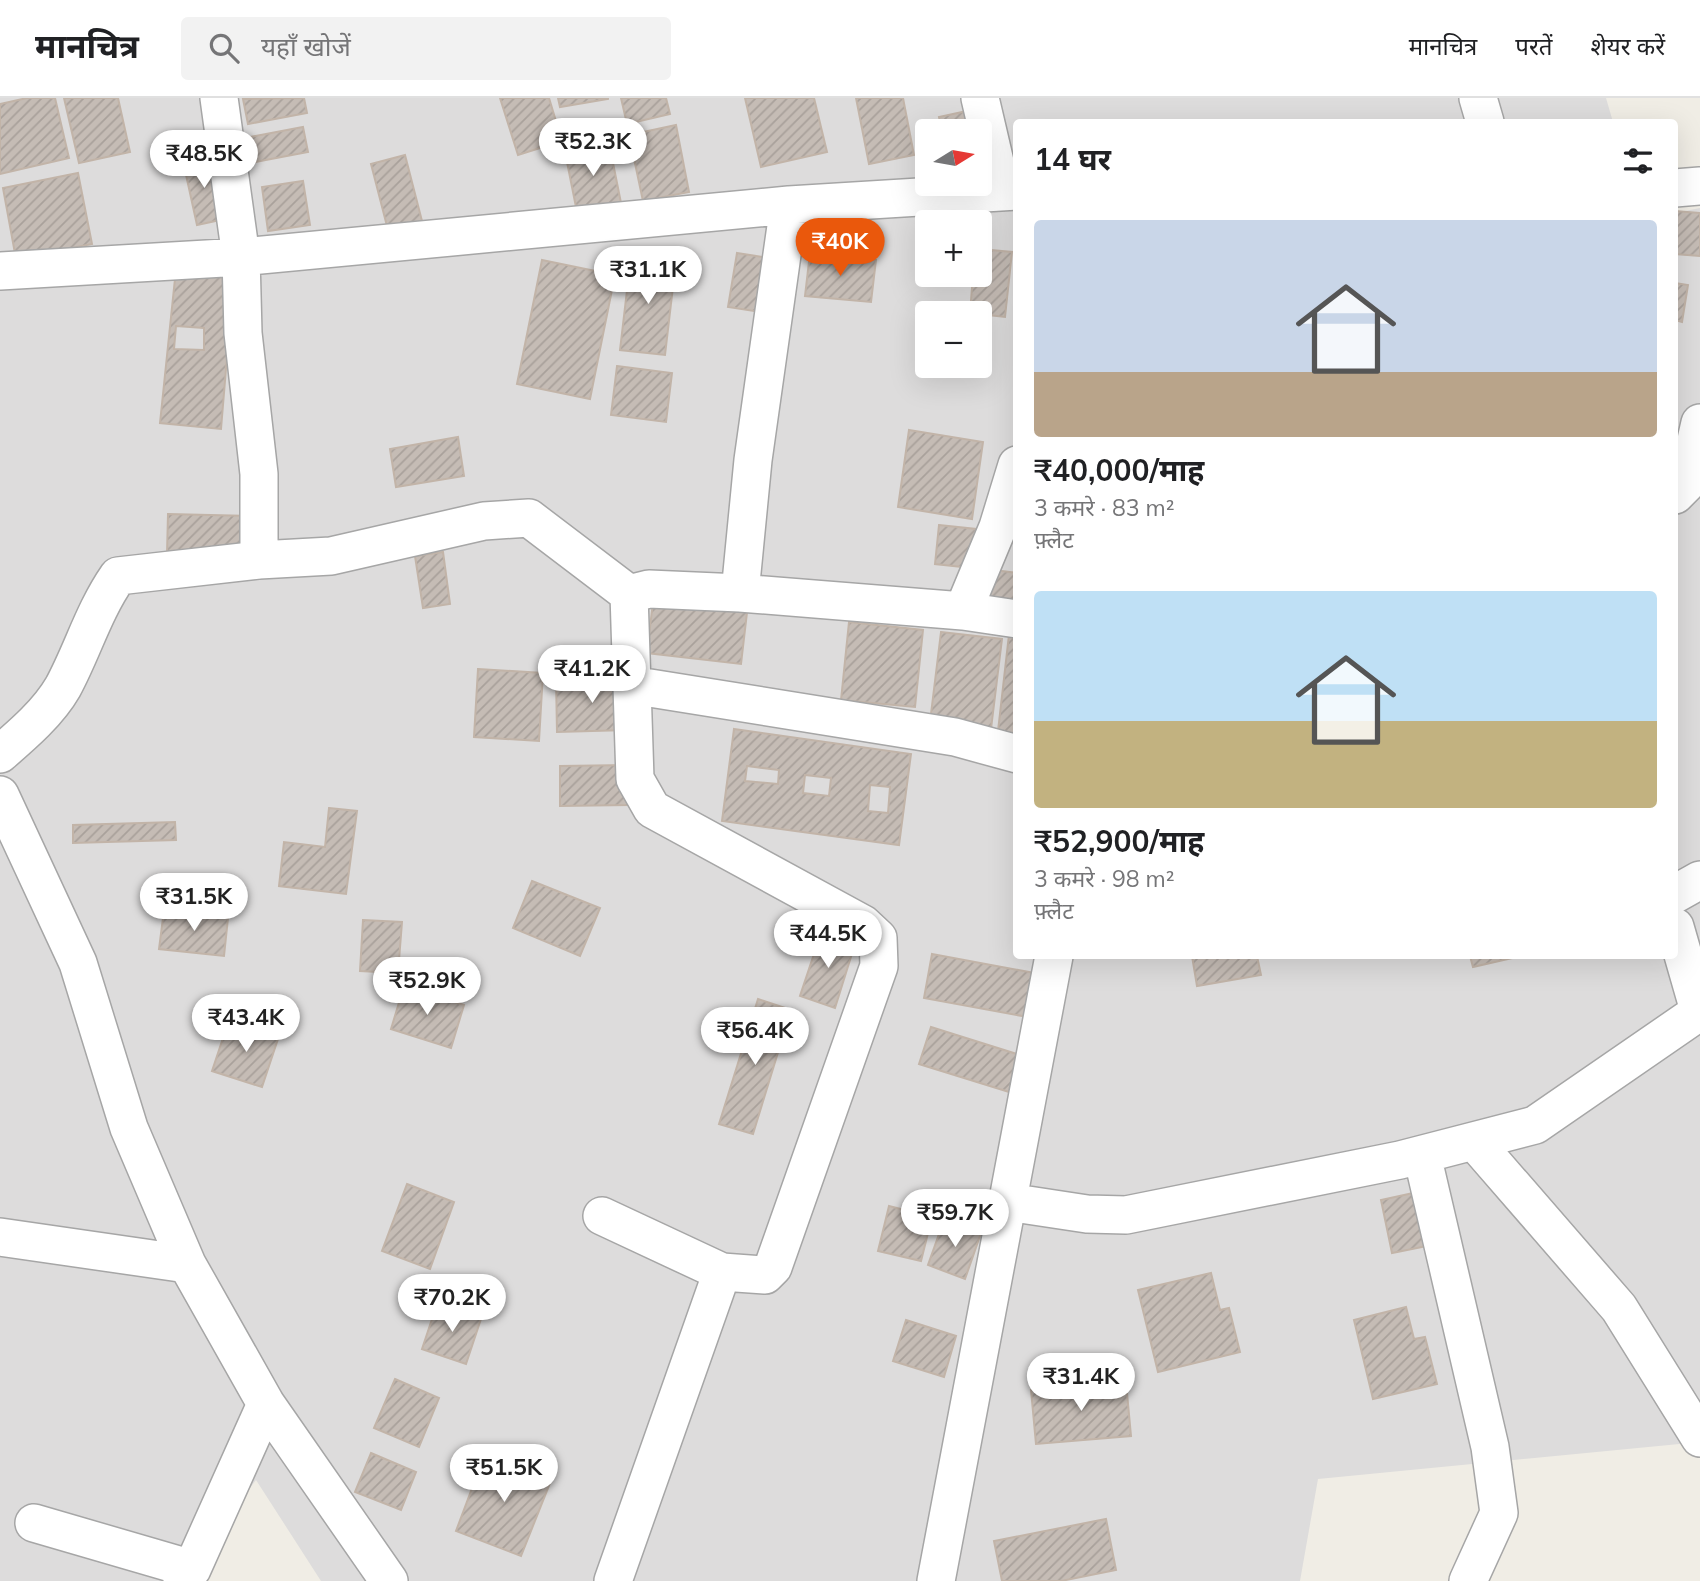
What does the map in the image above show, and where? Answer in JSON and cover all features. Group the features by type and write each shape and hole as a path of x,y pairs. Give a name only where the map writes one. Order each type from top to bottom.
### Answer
{"street":[{"path":"219,98 241,257 243,333 259,474 259,560"},
{"path":"0,271 241,257 789,205 1009,192 980,98"},
{"path":"1478,98 1484,119"},
{"path":"1678,188 1700,186"},
{"path":"740,593 754,460 789,205"},
{"path":"1678,492 1686,484 1700,423"},
{"path":"963,611 998,527 1013,478"},
{"path":"0,754 29,729 62,688 99,603 118,576 259,560 331,556 484,521 529,518 629,594"},
{"path":"629,594 649,589 740,593 963,611 1013,619"},
{"path":"602,1216 722,1272 765,1275 773,1267 879,966 878,938 863,924 652,809 635,779 629,594"},
{"path":"631,685 955,737 1013,753"},
{"path":"0,795 79,963 129,1128 187,1264 266,1404 389,1581"},
{"path":"1678,892 1700,880"},
{"path":"1008,1202 1087,1214 1126,1215 1422,1155 1535,1125 1699,1013 1678,938"},
{"path":"936,1581 1053,959"},
{"path":"1474,1141 1619,1308 1700,1438"},
{"path":"1422,1155 1490,1447 1499,1513 1468,1581"},
{"path":"0,1237 187,1264"},
{"path":"613,1581 722,1272"},
{"path":"34,1523 187,1575 266,1404"}],"shaded area":[{"path":"0,98 1606,98 1612,119 1013,119 1013,959 1678,959 1678,212 1700,208 1700,1442 1318,1479 1300,1581 321,1581 256,1480 180,1581 0,1581"}],"building":[{"path":"27,98 55,98 69,158 0,174 0,104"},
{"path":"64,98 118,98 130,152 79,163"},
{"path":"304,98 307,113 248,124 243,99"},
{"path":"500,98 549,98 562,141 518,155"},
{"path":"558,98 608,98 608,99 560,107"},
{"path":"621,98 666,98 670,114 627,124"},
{"path":"745,98 814,98 827,152 761,167"},
{"path":"856,98 903,98 914,155 869,164"},
{"path":"976,109 978,119 939,119"},
{"path":"676,125 689,192 643,201 629,135"},
{"path":"303,127 308,152 255,162 250,137"},
{"path":"608,138 622,208 578,217 564,147"},
{"path":"211,155 225,219 197,225 183,161"},
{"path":"405,155 422,221 388,230 371,164"},
{"path":"78,173 92,244 16,259 3,188"},
{"path":"303,181 310,225 268,231 262,187"},
{"path":"1678,211 1700,213 1700,256 1678,254"},
{"path":"992,250 1012,252 1005,317 992,316 992,301 971,301 972,287 992,287"},
{"path":"737,253 776,259 768,313 728,307"},
{"path":"810,253 876,260 871,302 805,296"},
{"path":"631,256 676,261 665,355 620,350"},
{"path":"542,260 615,275 590,399 517,384"},
{"path":"176,269 234,273 221,429 160,423","holes":["176,326 204,328 204,350 174,349"]},
{"path":"1678,283 1688,285 1682,322 1678,321"},
{"path":"617,366 672,373 666,422 611,415"},
{"path":"909,430 983,442 972,519 898,507"},
{"path":"458,437 464,476 396,487 390,449"},
{"path":"168,514 252,516 251,556 167,554"},
{"path":"939,525 976,529 971,568 935,564"},
{"path":"443,552 450,604 423,608 415,556"},
{"path":"986,569 1013,572 1013,606 981,605"},
{"path":"654,593 748,604 741,664 647,653"},
{"path":"849,622 923,630 915,707 841,700"},
{"path":"1010,626 1013,626 1013,742 997,740"},
{"path":"941,632 1002,639 991,729 930,722"},
{"path":"478,669 543,673 539,741 474,737"},
{"path":"628,678 628,730 557,732 556,679"},
{"path":"734,729 911,754 899,845 722,821","holes":["747,766 779,770 778,784 745,781","805,775 831,778 829,796 803,793","870,785 890,787 888,813 868,811"]},
{"path":"628,765 629,805 560,806 560,766"},
{"path":"329,808 357,811 346,894 279,886 284,842 325,847"},
{"path":"175,822 176,840 73,843 73,825"},
{"path":"532,881 600,908 580,956 513,928"},
{"path":"164,910 228,918 224,956 159,949"},
{"path":"363,920 402,922 398,973 360,971"},
{"path":"821,933 855,944 835,1008 800,996"},
{"path":"932,954 1040,974 1033,1018 924,998"},
{"path":"1192,959 1258,959 1261,975 1197,986"},
{"path":"1471,959 1508,959 1473,967"},
{"path":"404,986 464,1005 451,1048 391,1029"},
{"path":"758,999 791,1010 753,1134 719,1124"},
{"path":"229,1020 279,1036 262,1087 212,1071"},
{"path":"931,1027 1020,1055 1009,1092 919,1064"},
{"path":"407,1184 454,1202 430,1269 382,1251"},
{"path":"1427,1190 1437,1244 1392,1253 1381,1200"},
{"path":"889,1206 932,1217 921,1261 878,1251"},
{"path":"944,1220 981,1233 965,1279 928,1265"},
{"path":"1211,1273 1220,1310 1229,1308 1240,1352 1158,1372 1138,1290"},
{"path":"437,1304 481,1319 466,1364 422,1349"},
{"path":"1406,1307 1414,1339 1425,1337 1437,1384 1373,1399 1354,1320"},
{"path":"906,1320 956,1336 944,1377 893,1361"},
{"path":"395,1379 439,1398 419,1447 374,1428"},
{"path":"1126,1382 1131,1436 1036,1444 1031,1390"},
{"path":"486,1451 552,1478 521,1556 456,1531"},
{"path":"371,1453 416,1472 401,1510 355,1492"},
{"path":"1106,1519 1116,1570 1061,1581 1002,1581 994,1541"}]}
